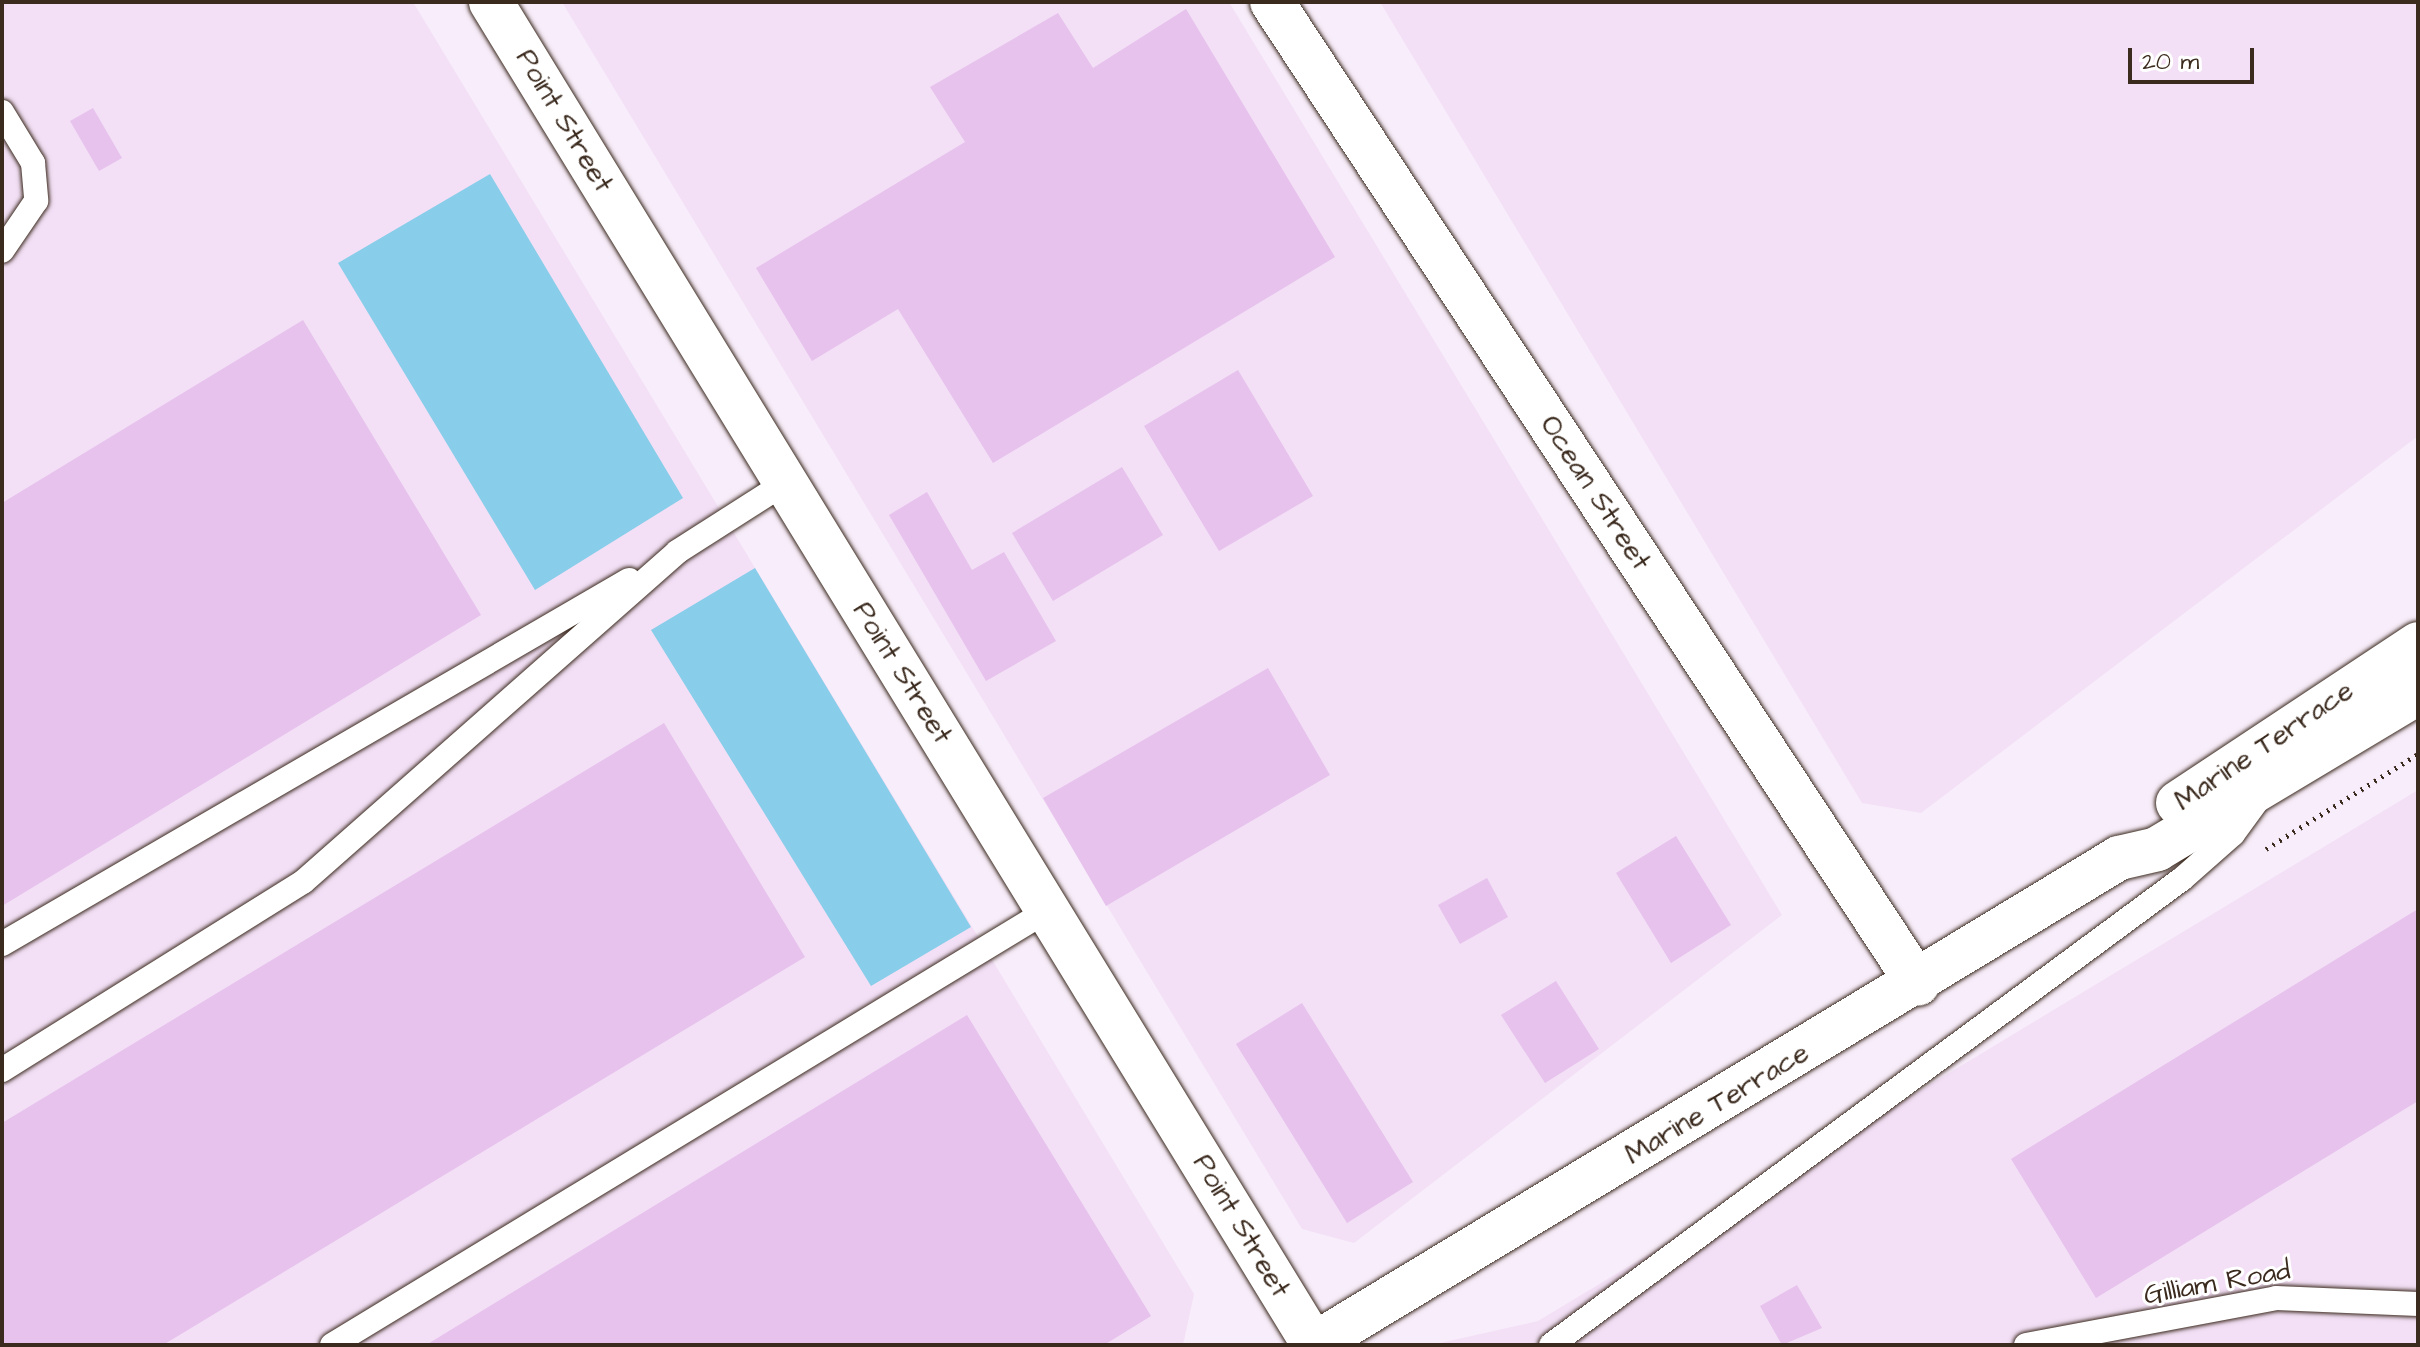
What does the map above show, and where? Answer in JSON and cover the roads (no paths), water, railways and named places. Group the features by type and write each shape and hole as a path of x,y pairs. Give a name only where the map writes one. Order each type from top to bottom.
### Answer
{"street":[{"name":"Point Street","path":"491,2 1313,1345"},
{"name":"Ocean Street","path":"1272,2 1918,984"},
{"name":"Marine Terrace","path":"2119,858 2131,835 2418,644"},
{"name":"Marine Terrace","path":"1313,1345 1918,984 2119,858 2157,849 2272,778 2410,701"}],"lane":[{"path":"2,112 33,163 36,201 2,251"},
{"path":"2,944 677,552 785,483"},
{"path":"2,1070 303,882 677,552"},
{"path":"1551,1345 2182,879 2233,834 2272,778"},
{"path":"332,1345 1048,910"},
{"name":"Gilliam Road","path":"2026,1345 2276,1298 2418,1304"}],"water":[{"path":"490,174 683,498 535,590 338,263"},
{"path":"755,568 971,927 871,986 651,630"}]}
